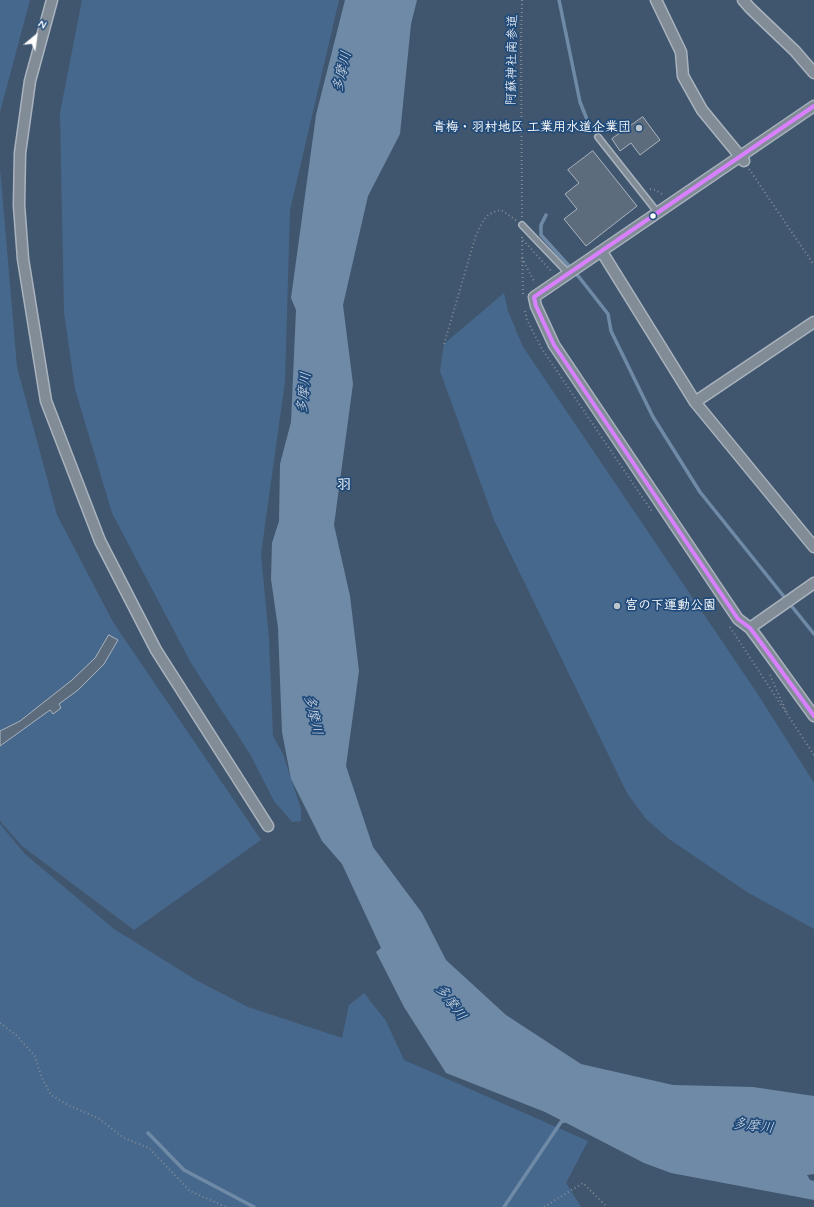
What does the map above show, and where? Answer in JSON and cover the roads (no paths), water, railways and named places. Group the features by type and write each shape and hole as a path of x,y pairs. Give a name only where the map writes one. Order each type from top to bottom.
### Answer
{"street":[{"path":"52,0 30,81 23,121 19,204 23,259 46,401 100,541 156,650 268,826"},
{"path":"657,0 681,52 683,76 702,110 742,159"},
{"path":"743,0 795,51 814,73"},
{"path":"814,106 742,159 534,297 536,306 554,346 738,619 750,628 814,716"},
{"path":"602,252 695,402 814,547"},
{"path":"695,402 814,322"},
{"path":"750,628 814,583"}],"lane":[{"path":"598,137 658,214"},
{"path":"522,225 572,272"}],"water":[{"name":"多摩川","path":"345,0 417,0 411,24 400,134 368,196 343,305 353,384 334,525 350,596 359,671 346,766 373,847 422,913 446,960 506,1015 581,1064 673,1085 753,1087 814,1096 814,1174 807,1175 810,1180 814,1181 814,1200 671,1173 644,1163 545,1112 446,1073 404,1007 376,952 381,948 342,864 322,841 291,779 282,732 278,628 271,579 272,543 279,521 280,464 291,422 296,310 291,298 316,115"}],"waterway":[{"path":"559,0 580,102 590,127"},
{"path":"546,215 541,225 541,235 579,277 608,314 611,331 653,417 700,492 814,634"},
{"path":"504,1207 561,1122 567,1120"},
{"path":"148,1133 184,1170 254,1207"}],"place":[{"name":"青梅・羽村地区 工業用水道企業団","path":"639,128"},
{"name":"宮の下運動公園","path":"617,606"}],"district":[{"name":"羽","path":"344,486"}]}
